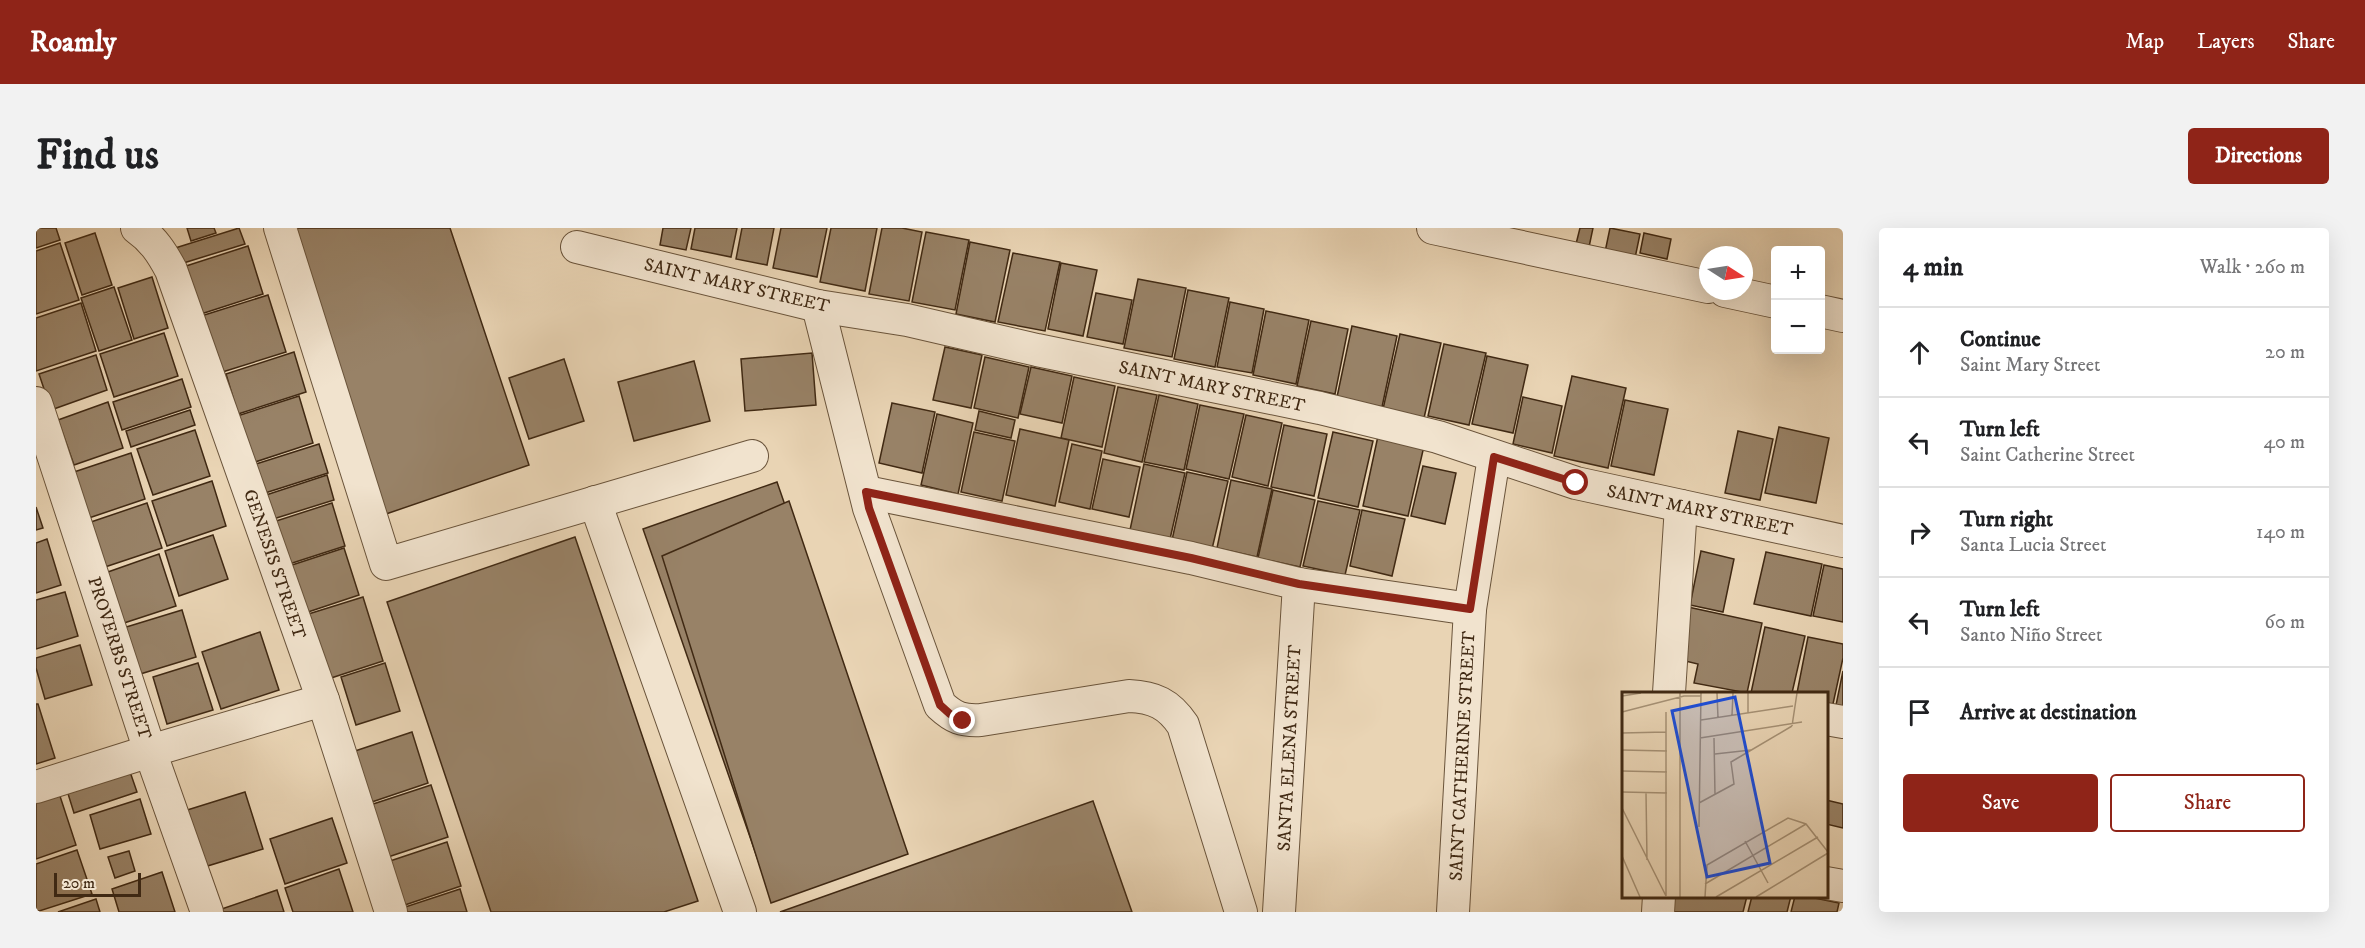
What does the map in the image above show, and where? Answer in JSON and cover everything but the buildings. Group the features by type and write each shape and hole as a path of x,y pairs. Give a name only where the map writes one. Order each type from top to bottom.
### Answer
{"street":[{"name":"GENESIS STREET","path":"137,228 161,250 171,270 322,700 391,912"},
{"path":"280,228 386,564 752,456"},
{"path":"1433,228 1699,285"},
{"name":"SAINT MARY STREET","path":"577,247 819,306 907,320 1037,350 1320,408 1438,437 1576,483 1843,541"},
{"path":"1753,297 1771,301"},
{"path":"819,306 869,508 940,705 963,721 1129,696 1159,701 1174,712 1183,725 1241,912"},
{"path":"1825,313 1843,316"},
{"name":"PROVERBS STREET","path":"36,403 150,750 207,912"},
{"name":"SAINT CATHERINE STREET","path":"1453,912 1470,609 1494,457"},
{"path":"866,492 1179,556 1299,584 1470,609"},
{"path":"595,502 740,912"},
{"path":"1676,692 1681,506"},
{"name":"SANTA ELENA STREET","path":"1279,912 1299,584"},
{"path":"36,787 150,750 322,700"},
{"path":"1828,719 1843,723"},
{"path":"1828,883 1843,886"},
{"path":"1658,912 1659,897"}],"route":[{"path":"963,721 940,705 869,508 866,492 896,496 1191,558 1299,584 1470,609 1494,457 1576,483"}]}
